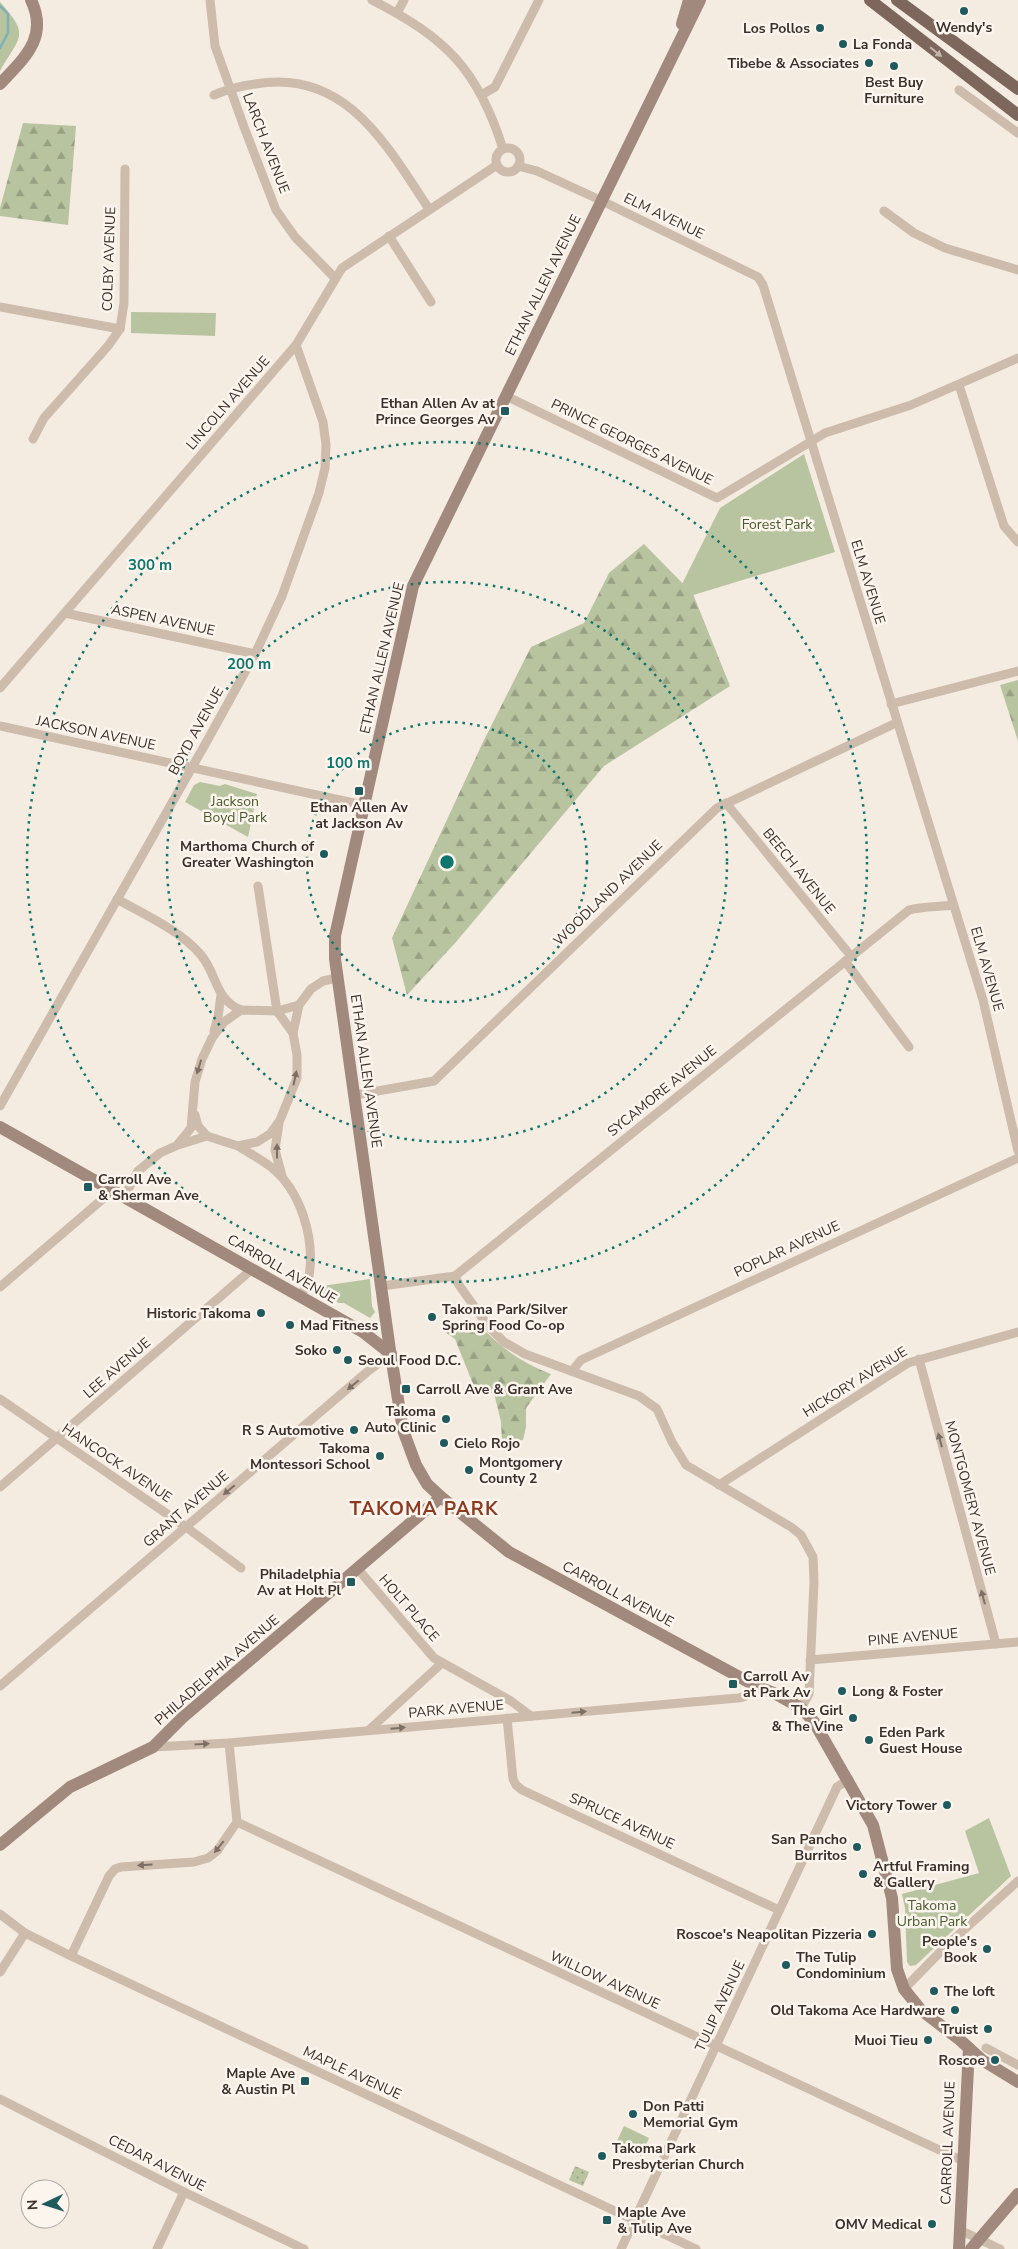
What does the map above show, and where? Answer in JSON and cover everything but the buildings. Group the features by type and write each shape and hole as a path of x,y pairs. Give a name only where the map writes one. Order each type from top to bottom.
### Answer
{"main road":[{"path":"0,84 27,55 37,37 36,11 31,0"},
{"name":"ETHAN ALLEN AVENUE","path":"674,50 690,0"},
{"name":"ETHAN ALLEN AVENUE","path":"391,1354 334,959 335,936 363,805 413,586 600,200 700,0"},
{"path":"870,0 1018,115"},
{"path":"896,0 1018,89"},
{"name":"CARROLL AVENUE","path":"0,1127 363,1332 391,1354 403,1430 416,1465 427,1484 441,1497 509,1552 756,1686 774,1693 801,1708 814,1722 849,1779 876,1833 892,1898 897,1969 904,1989 921,2010 968,2048 959,2249"},
{"name":"PHILADELPHIA AVENUE","path":"0,1845 70,1787 153,1747 182,1718 441,1497"},
{"path":"968,2048 989,2066 1018,2082"},
{"path":"975,2244 1018,2194"}],"street":[{"name":"LARCH AVENUE","path":"210,0 215,46 276,210 296,237 334,277"},
{"path":"372,0 422,28 448,50 469,73 483,94 503,149"},
{"path":"398,13 404,0"},
{"path":"483,94 495,87 539,0"},
{"path":"214,95 230,88 276,80 295,82 329,94 351,109 374,131 389,149 429,209"},
{"path":"959,90 1018,133"},
{"path":"503,149 510,149 517,154 518,166 509,172 501,170 497,165 496,156 503,149"},
{"name":"LINCOLN AVENUE","path":"0,688 296,345 334,277 342,268 497,165"},
{"name":"ELM AVENUE","path":"518,166 537,171 600,200 758,278 763,284 896,723 983,1000 1018,1152"},
{"name":"COLBY AVENUE","path":"33,439 44,418 108,346 120,329 124,303 125,169"},
{"path":"884,211 914,233 944,248 1018,270"},
{"path":"389,236 431,302"},
{"path":"0,307 120,329"},
{"name":"BOYD AVENUE","path":"0,1106 192,768 255,654 282,596 319,493 325,468 326,445 323,422 296,345"},
{"name":"PRINCE GEORGES AVENUE","path":"506,396 718,498 810,440 825,433 911,405 1018,358"},
{"path":"959,385 1004,526 1018,542"},
{"name":"ASPEN AVENUE","path":"65,613 255,654"},
{"path":"891,704 1018,672"},
{"name":"WOODLAND AVENUE","path":"355,1095 434,1081 710,815 726,803 896,723"},
{"name":"JACKSON AVENUE","path":"0,726 363,805"},
{"name":"BEECH AVENUE","path":"726,803 848,958 908,1047"},
{"path":"258,886 274,1011 294,1033"},
{"path":"117,899 173,931 202,955 221,995 233,1007 241,1010 274,1011 299,1005"},
{"name":"SYCAMORE AVENUE","path":"455,1276 909,910 919,907 933,908 954,905"},
{"path":"283,1180 275,1150 280,1120 296,1078 297,1055 294,1033 299,1005 311,989 323,981 337,978"},
{"path":"178,1144 191,1128 194,1108 194,1082 212,1038 218,1017 221,995"},
{"path":"212,1038 224,1022 241,1010"},
{"path":"194,1108 198,1126 207,1136 238,1146 271,1167 283,1180 300,1205 307,1229 310,1259 308,1278 300,1298"},
{"path":"238,1146 257,1142 270,1134 280,1120"},
{"path":"124,1196 138,1171 160,1153 178,1144 207,1136"},
{"name":"POPLAR AVENUE","path":"572,1371 582,1360 1018,1158"},
{"path":"0,1287 112,1190"},
{"name":"LEE AVENUE","path":"0,1487 251,1270"},
{"path":"382,1286 455,1276 458,1285 488,1326 504,1342 525,1354 650,1402 657,1409 672,1442 686,1465 791,1527 801,1536 813,1557 814,1582 809,1694 801,1708"},
{"name":"HICKORY AVENUE","path":"719,1485 908,1363 1018,1332"},
{"name":"GRANT AVENUE","path":"0,1686 391,1354"},
{"name":"MONTGOMERY AVENUE","path":"919,1359 996,1644"},
{"name":"HANCOCK AVENUE","path":"0,1399 186,1527 241,1568"},
{"name":"HOLT PLACE","path":"357,1568 434,1658 511,1700 531,1716"},
{"name":"PINE AVENUE","path":"810,1660 1018,1642"},
{"path":"368,1730 442,1663"},
{"name":"PARK AVENUE","path":"153,1747 745,1697 756,1686"},
{"name":"SPRUCE AVENUE","path":"507,1718 513,1779 522,1790 779,1910"},
{"path":"71,1956 108,1876 115,1870 122,1867 194,1862 208,1858 217,1851 237,1822 229,1742"},
{"name":"TULIP AVENUE","path":"621,2249 837,1787 849,1779"},
{"name":"WILLOW AVENUE","path":"237,1822 716,2047 963,2160"},
{"path":"904,1989 946,1947 1018,1881"},
{"name":"MAPLE AVENUE","path":"0,1914 25,1933 71,1956 696,2249"},
{"path":"0,1972 25,1933"},
{"path":"986,2048 1018,2065"},
{"name":"CEDAR AVENUE","path":"0,2099 184,2192 304,2249"},
{"path":"157,2249 184,2192"},
{"path":"960,2230 975,2244 1000,2249"}],"green space":[{"path":"0,2 16,22 19,36 0,71"},
{"path":"23,123 76,126 68,225 0,216 0,208"},
{"path":"131,312 216,313 215,336 131,333"},
{"name":"Forest Park","path":"804,454 835,552 690,596 682,584 720,508"},
{"path":"644,544 693,594 730,686 604,766 456,942 407,995 392,938 483,742 531,647 584,623 609,573"},
{"path":"1018,680 1018,741 1000,685"},
{"name":"Jackson Boyd Park","path":"200,782 220,786 225,784 257,794 248,837 185,802 194,785"},
{"path":"370,1279 372,1306 375,1312 370,1318 344,1303 339,1303 315,1290 315,1287"},
{"path":"479,1324 512,1354 530,1365 551,1374 526,1408 526,1427 523,1440 502,1442 501,1422 494,1393 477,1394 455,1339 445,1332 450,1329"},
{"name":"Takoma Urban Park","path":"989,1818 1011,1876 916,1965 910,1966 907,1962 905,1908 902,1894 979,1873 965,1831"},
{"path":"624,2126 649,2138 641,2156 619,2146 617,2141"},
{"path":"575,2166 589,2172 583,2186 569,2180"}],"waterway":[{"path":"0,6 8,14 8,33 0,48"}],"place":[{"name":"Wendy's","path":"964,11"},
{"name":"Los Pollos","path":"820,28"},
{"name":"La Fonda","path":"843,44"},
{"name":"Tibebe & Associates","path":"869,63"},
{"name":"Best Buy Furniture","path":"894,66"},
{"name":"Ethan Allen Av at Prince Georges Av","path":"505,411"},
{"name":"Ethan Allen Av at Jackson Av","path":"359,791"},
{"name":"Marthoma Church of Greater Washington","path":"324,854"},
{"name":"Carroll Ave & Sherman Ave","path":"88,1187"},
{"name":"Historic Takoma","path":"261,1313"},
{"name":"Takoma Park/Silver Spring Food Co-op","path":"432,1317"},
{"name":"Mad Fitness","path":"290,1325"},
{"name":"Soko","path":"337,1350"},
{"name":"Seoul Food D.C.","path":"348,1360"},
{"name":"Carroll Ave & Grant Ave","path":"406,1389"},
{"name":"Takoma Auto Clinic","path":"446,1419"},
{"name":"R S Automotive","path":"354,1430"},
{"name":"Cielo Rojo","path":"444,1443"},
{"name":"Takoma Montessori School","path":"380,1456"},
{"name":"Montgomery County 2","path":"469,1470"},
{"name":"Philadelphia Av at Holt Pl","path":"351,1582"},
{"name":"Carroll Av at Park Av","path":"733,1684"},
{"name":"Long & Foster","path":"842,1691"},
{"name":"The Girl & The Vine","path":"853,1718"},
{"name":"Eden Park Guest House","path":"869,1740"},
{"name":"Victory Tower","path":"947,1805"},
{"name":"San Pancho Burritos","path":"857,1847"},
{"name":"Artful Framing & Gallery","path":"863,1874"},
{"name":"Roscoe's Neapolitan Pizzeria","path":"872,1934"},
{"name":"People's Book","path":"987,1949"},
{"name":"The Tulip Condominium","path":"786,1965"},
{"name":"The loft","path":"934,1991"},
{"name":"Old Takoma Ace Hardware","path":"955,2010"},
{"name":"Truist","path":"988,2029"},
{"name":"Muoi Tieu","path":"928,2040"},
{"name":"Roscoe","path":"995,2060"},
{"name":"Maple Ave & Austin Pl","path":"305,2081"},
{"name":"Don Patti Memorial Gym","path":"633,2114"},
{"name":"Takoma Park Presbyterian Church","path":"602,2156"},
{"name":"Maple Ave & Tulip Ave","path":"607,2220"},
{"name":"OMV Medical","path":"932,2224"}],"district":[{"name":"TAKOMA PARK","path":"424,1509"}]}
